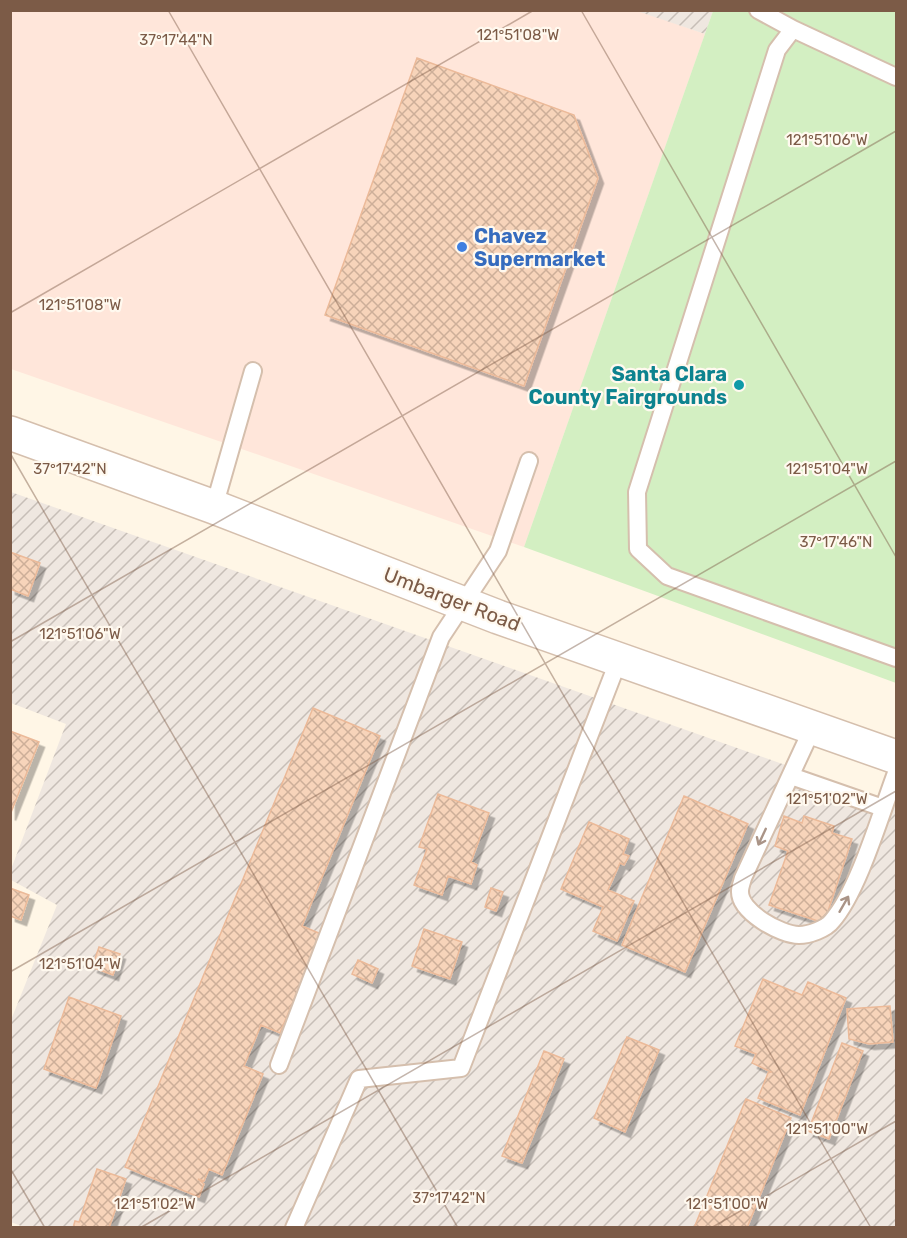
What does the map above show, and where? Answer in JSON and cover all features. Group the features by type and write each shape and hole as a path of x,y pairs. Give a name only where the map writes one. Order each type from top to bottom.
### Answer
{"street":[{"name":"Umbarger Road","path":"10,433 214,507 464,603 897,757"}],"lane":[{"path":"758,10 897,77"},
{"path":"794,29 777,50 637,492 638,549 667,576 897,658"},
{"path":"214,507 253,371"},
{"path":"279,1065 441,637 498,551 529,461"},
{"path":"294,1227 359,1079 461,1068 620,659"},
{"path":"813,727 743,878 740,892 744,907 757,918 797,935 812,932 830,924 845,905 897,773"},
{"path":"791,776 883,807"}],"shaded area":[{"path":"637,10 705,34 524,547 11,369 11,11"},
{"path":"637,11 713,11 705,34"},
{"path":"11,492 896,804 896,1227 26,1228 11,1222 11,1020 57,905 11,880 10,872 66,724 11,703"}],"green space":[{"name":"Santa Clara County Fairgrounds","path":"713,11 896,11 896,683 524,547"}],"building":[{"name":"Chavez Supermarket","path":"417,58 574,115 598,178 524,386 325,315"},
{"path":"10,552 40,563 28,596 10,589"},
{"path":"313,708 380,736 302,926 321,934 280,1033 261,1025 244,1066 263,1074 222,1175 209,1169 204,1181 198,1179 204,1184 199,1197 125,1167"},
{"path":"10,731 39,742 10,815"},
{"path":"438,794 489,813 471,862 477,865 471,884 448,876 442,895 414,885 427,849 419,847"},
{"path":"684,796 748,824 685,972 622,945"},
{"path":"784,816 802,823 804,816 834,826 832,833 852,839 824,923 769,905 788,851 775,846"},
{"path":"589,822 629,839 623,854 629,856 624,865 620,863 608,890 634,901 617,941 593,931 603,907 561,889"},
{"path":"10,888 29,895 21,920 10,916"},
{"path":"491,888 503,892 496,911 485,907"},
{"path":"424,929 462,942 450,979 412,966"},
{"path":"99,947 120,954 113,975 92,967"},
{"path":"358,960 378,969 372,983 352,974"},
{"path":"763,979 802,995 808,982 846,998 800,1115 758,1098 768,1073 771,1072 752,1063 756,1054 735,1046"},
{"path":"69,997 121,1016 96,1088 44,1069"},
{"path":"890,1006 893,1042 869,1044 849,1039 847,1009"},
{"path":"627,1037 659,1050 625,1132 594,1118"},
{"path":"842,1043 863,1051 829,1139 808,1131"},
{"path":"544,1051 564,1059 522,1163 502,1156"},
{"path":"746,1099 791,1118 747,1228 694,1228"},
{"path":"97,1169 126,1179 109,1228 73,1228 75,1221 79,1222"}],"place":[{"name":"Chavez Supermarket","path":"462,247"},
{"name":"Santa Clara County Fairgrounds","path":"739,385"}]}
